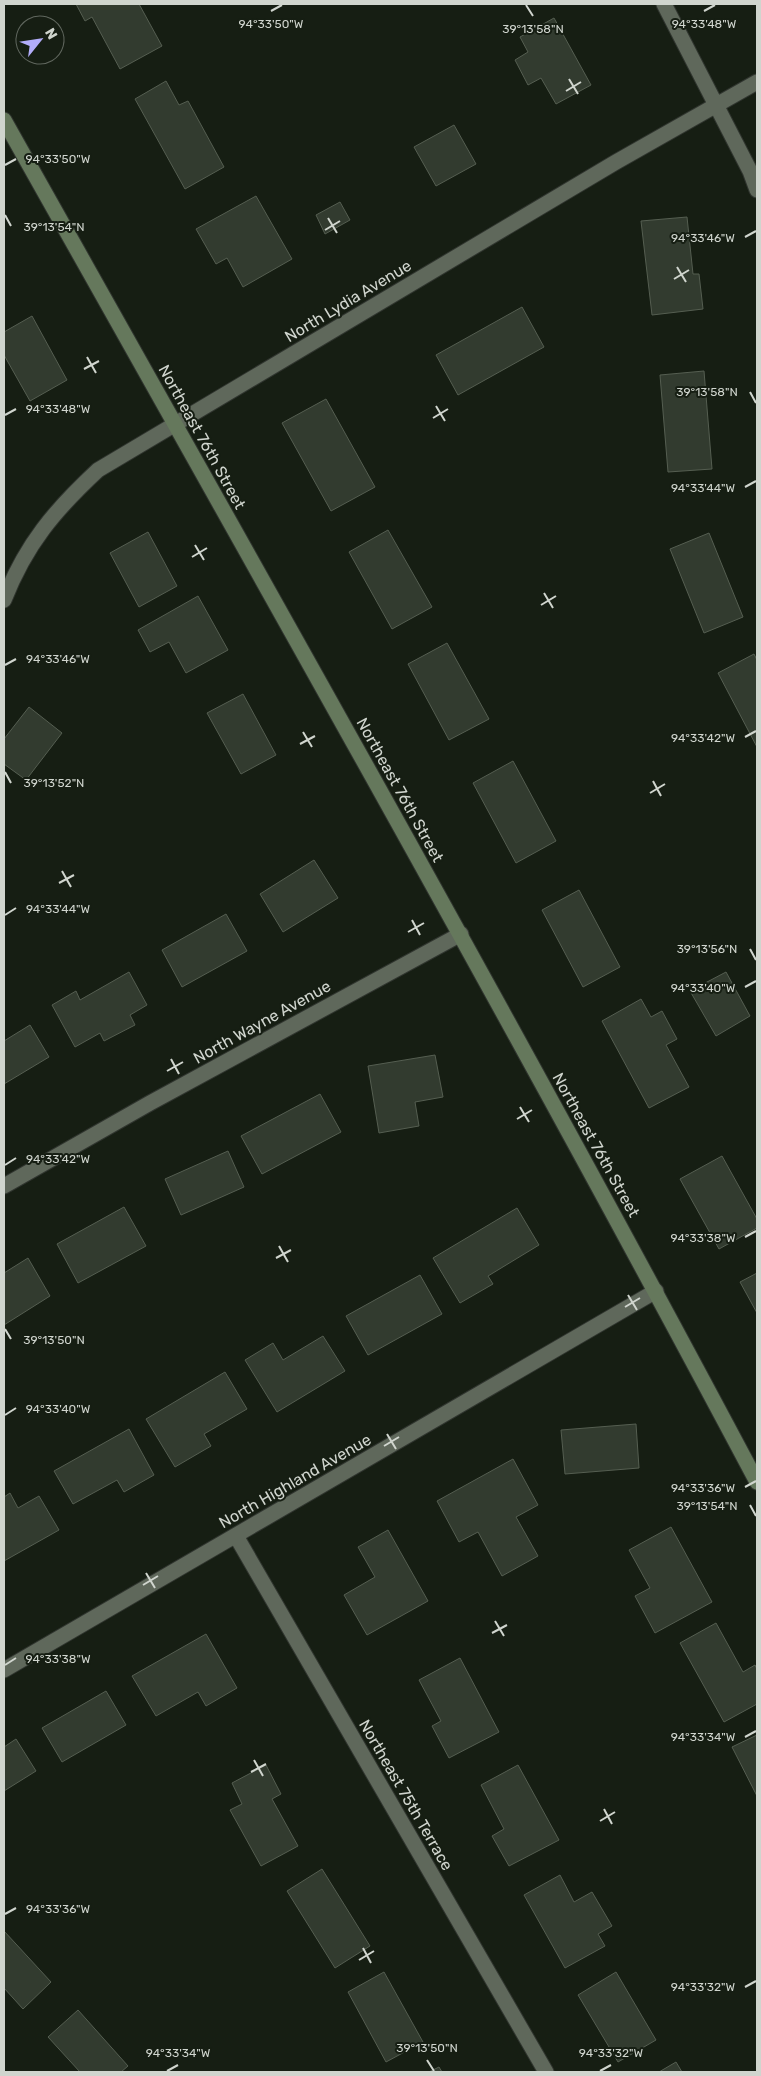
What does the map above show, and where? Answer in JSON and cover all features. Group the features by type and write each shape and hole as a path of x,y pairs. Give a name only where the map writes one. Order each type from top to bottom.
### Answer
{"street":[{"path":"664,4 750,171 757,190"},
{"name":"North Lydia Avenue","path":"4,600 16,570 38,534 66,500 98,470 757,82"},
{"name":"Northeast 76th Street","path":"4,120 460,934 656,1291 757,1482"},
{"name":"North Wayne Avenue","path":"4,1186 150,1103 460,934"},
{"name":"North Highland Avenue","path":"4,1670 656,1291"},
{"name":"Northeast 75th Terrace","path":"236,1536 546,2072"}],"building":[{"path":"76,4 139,4 162,46 120,69 92,17 85,21"},
{"path":"554,18 591,85 556,104 541,78 528,85 515,60 528,52 520,37"},
{"path":"166,81 179,105 188,101 224,167 185,189 135,99"},
{"path":"454,125 476,164 436,186 414,147"},
{"path":"256,196 292,259 243,287 227,258 216,264 196,229"},
{"path":"340,202 350,220 325,234 316,215"},
{"path":"687,217 693,274 699,274 703,309 652,315 641,221"},
{"path":"522,307 544,347 458,395 436,355"},
{"path":"32,316 67,380 30,401 4,355 4,332"},
{"path":"704,371 712,469 668,472 660,375"},
{"path":"326,399 375,487 331,511 282,423"},
{"path":"388,530 432,607 392,629 349,552"},
{"path":"148,532 177,586 139,607 110,553"},
{"path":"709,533 743,617 704,633 670,549"},
{"path":"198,596 228,650 186,673 169,642 150,652 138,630"},
{"path":"447,643 489,719 449,740 408,664"},
{"path":"754,654 757,660 757,747 718,673"},
{"path":"243,694 276,755 241,774 207,713"},
{"path":"29,707 62,733 26,780 4,764 4,739"},
{"path":"513,761 556,841 516,863 473,783"},
{"path":"314,860 338,898 283,932 260,894"},
{"path":"579,890 620,967 583,987 542,910"},
{"path":"226,914 247,951 182,987 162,950"},
{"path":"129,972 147,1005 130,1015 135,1025 104,1041 100,1033 75,1047 52,1005 76,991 80,1000"},
{"path":"726,972 750,1016 716,1036 690,991"},
{"path":"641,999 651,1017 662,1011 677,1039 666,1045 689,1087 649,1108 602,1021"},
{"path":"30,1025 49,1057 4,1084 4,1041"},
{"path":"435,1055 443,1097 415,1102 419,1126 379,1133 368,1066"},
{"path":"320,1094 341,1132 262,1174 241,1136"},
{"path":"228,1151 244,1187 181,1215 165,1179"},
{"path":"722,1156 757,1219 757,1228 719,1249 680,1179"},
{"path":"124,1207 146,1246 78,1283 57,1244"},
{"path":"517,1208 539,1245 488,1276 493,1284 460,1303 433,1258"},
{"path":"28,1258 50,1296 4,1325 4,1273"},
{"path":"757,1273 757,1313 740,1282"},
{"path":"420,1275 442,1314 368,1355 346,1316"},
{"path":"323,1336 345,1371 277,1412 245,1360 273,1343 283,1360"},
{"path":"225,1372 247,1409 204,1434 211,1446 175,1467 146,1419"},
{"path":"636,1424 639,1468 565,1474 561,1430"},
{"path":"129,1429 154,1475 124,1492 117,1480 73,1504 54,1471"},
{"path":"513,1459 538,1505 516,1517 538,1556 502,1576 478,1532 459,1542 437,1501"},
{"path":"10,1493 18,1508 39,1496 59,1530 4,1561 4,1497"},
{"path":"671,1527 712,1602 655,1633 635,1596 650,1588 629,1550"},
{"path":"388,1530 428,1601 367,1635 344,1595 375,1577 358,1547"},
{"path":"716,1623 743,1672 755,1665 757,1669 757,1704 724,1722 680,1643"},
{"path":"206,1634 237,1688 206,1706 198,1692 156,1716 132,1676"},
{"path":"460,1658 499,1732 449,1758 432,1726 441,1721 419,1680"},
{"path":"106,1691 126,1725 62,1762 42,1728"},
{"path":"757,1735 757,1796 732,1747"},
{"path":"16,1739 36,1771 4,1791 4,1747"},
{"path":"266,1765 281,1794 272,1799 298,1846 261,1866 230,1810 242,1804 232,1783"},
{"path":"518,1765 559,1840 509,1866 492,1836 504,1829 481,1785"},
{"path":"322,1869 370,1946 335,1968 287,1891"},
{"path":"560,1875 574,1902 592,1892 612,1926 598,1934 605,1946 565,1968 524,1895"},
{"path":"4,1931 51,1982 23,2009 4,1988"},
{"path":"384,1972 423,2042 386,2062 348,1992"},
{"path":"616,1972 656,2040 618,2062 578,1995"},
{"path":"78,2010 128,2066 121,2072 80,2072 48,2037"},
{"path":"676,2062 682,2072 659,2072"},
{"path":"439,2067 442,2072 429,2072"}]}
